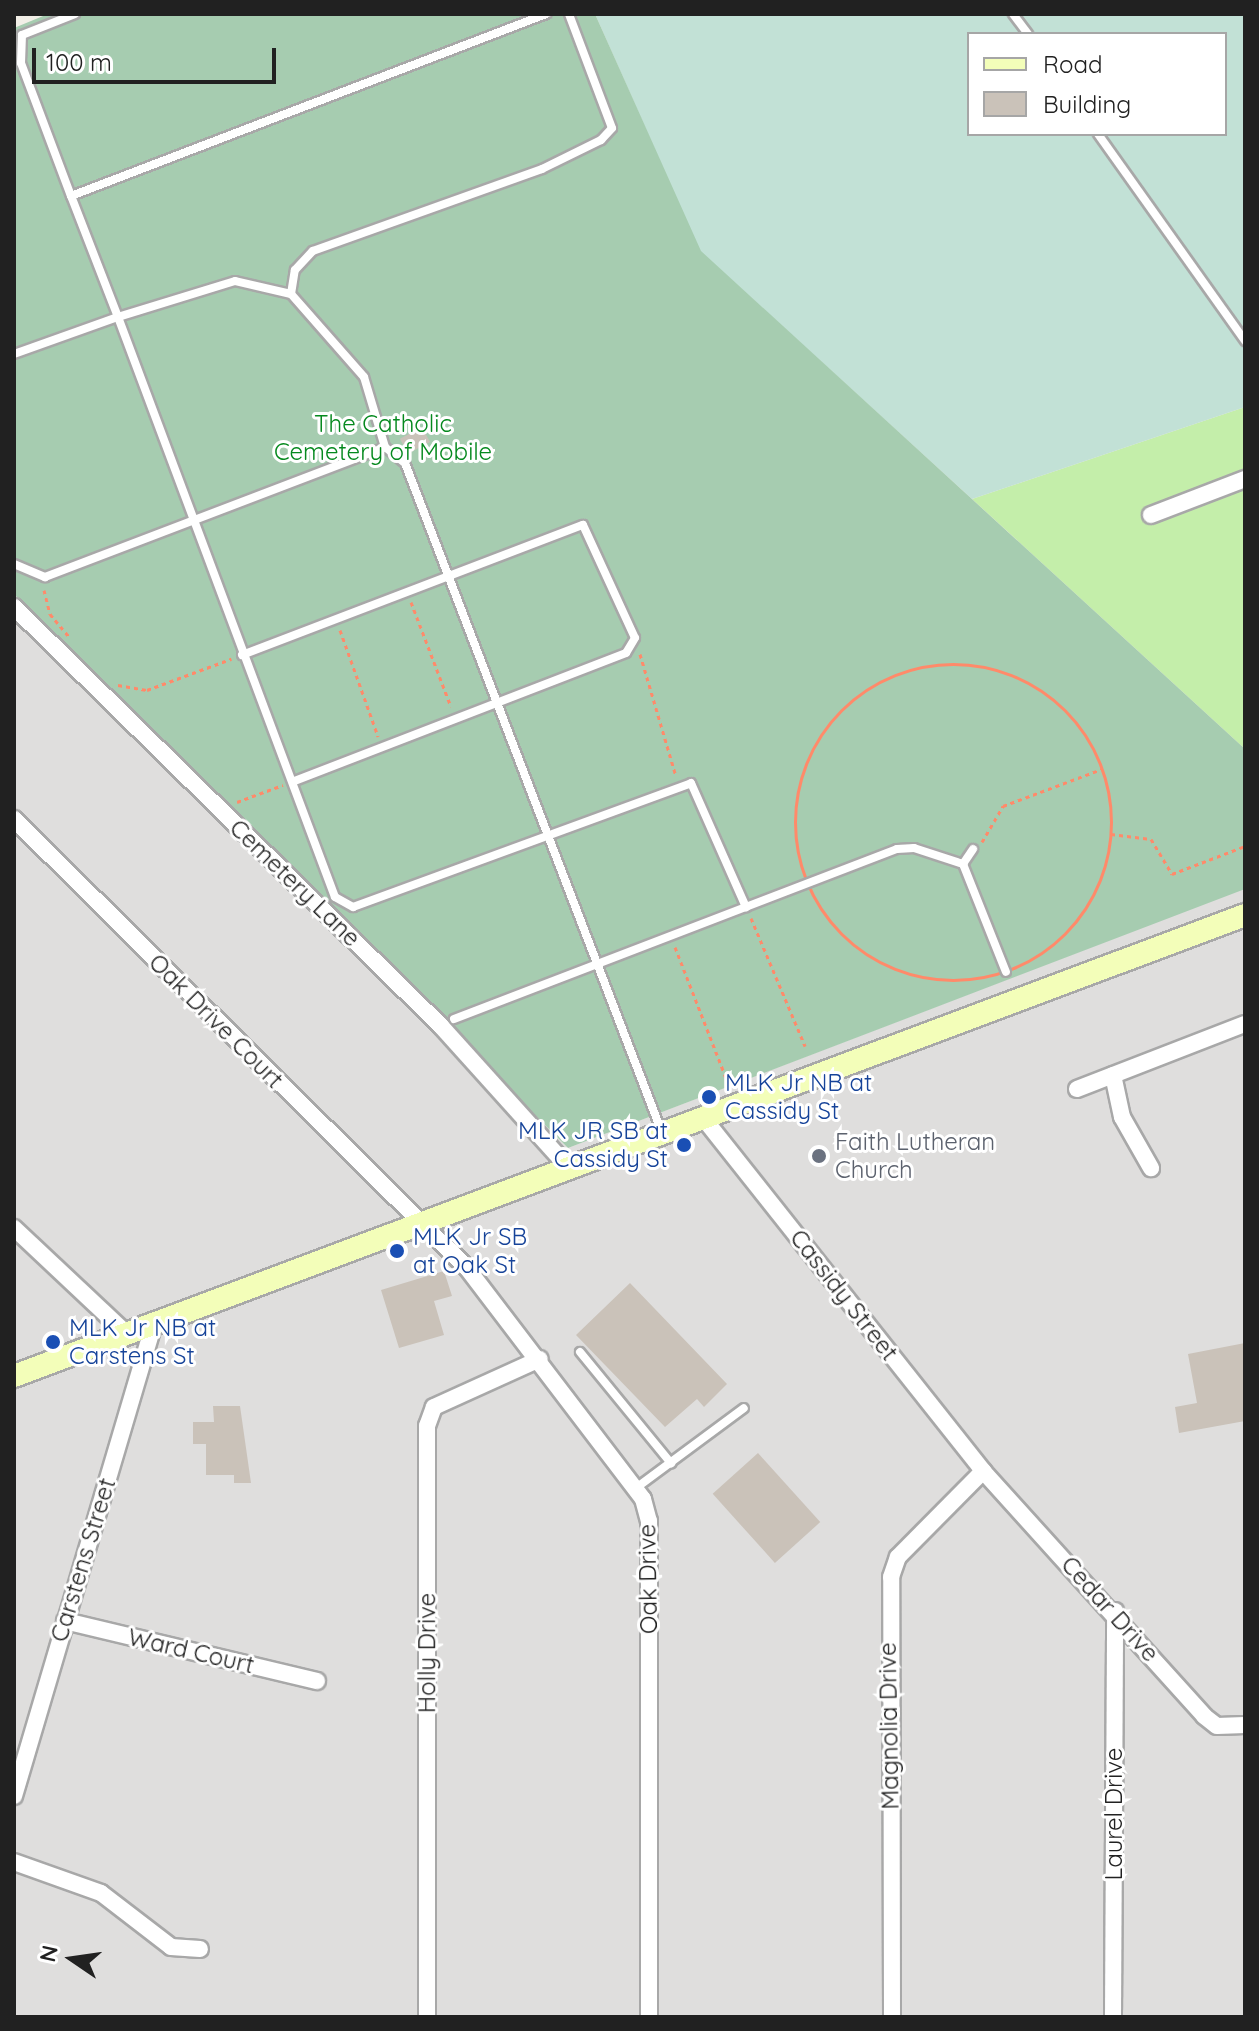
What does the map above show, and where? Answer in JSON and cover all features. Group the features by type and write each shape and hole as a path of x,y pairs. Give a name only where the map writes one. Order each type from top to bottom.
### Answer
{"main road":[{"path":"14,1376 421,1220 705,1120 1245,915"}],"street":[{"path":"1151,515 1245,479"},
{"name":"Cemetery Lane","path":"14,607 441,1026 568,1167"},
{"name":"Oak Drive Court","path":"14,819 421,1220"},
{"path":"1077,1089 1245,1024"},
{"path":"1113,1075 1122,1117 1151,1168"},
{"name":"Cassidy Street","path":"705,1120 983,1471"},
{"name":"Oak Drive","path":"421,1220 540,1359 636,1488 649,1521 649,2017"},
{"path":"14,1228 127,1334"},
{"name":"Carstens Street","path":"14,1796 154,1324"},
{"name":"Holly Drive","path":"427,2017 427,1426 434,1407 540,1359"},
{"name":"Cedar Drive","path":"983,1471 1115,1611 1204,1716 1217,1726 1245,1725"},
{"name":"Magnolia Drive","path":"892,2017 891,1577 898,1557 983,1471"},
{"name":"Laurel Drive","path":"1113,2017 1115,1611"},
{"name":"Ward Court","path":"65,1621 317,1681"},
{"path":"14,1862 101,1893 171,1947 200,1949"}],"lane":[{"path":"75,14 22,35 21,63 195,520 242,655 342,906 548,834 679,784 691,783 701,795 746,907"},
{"path":"71,196 546,14"},
{"path":"291,294 295,270 313,251 542,169 601,140 612,128 569,14"},
{"path":"1013,14 1026,32"},
{"path":"1099,136 1245,341"},
{"path":"14,354 118,317 235,281 291,294 364,377 385,447 405,463 663,1134"},
{"path":"14,564 40,576 385,447"},
{"path":"242,655 583,525 633,646 497,703 294,781"},
{"path":"454,1019 897,849 914,848 963,864"},
{"path":"963,864 973,849"},
{"path":"963,864 1006,972"},
{"path":"580,1352 671,1463"},
{"path":"636,1488 744,1408"}],"path":[{"path":"40,576 50,614 81,650"},
{"path":"407,591 456,719"},
{"path":"336,618 382,747"},
{"path":"633,646 660,708 659,729 679,784"},
{"path":"113,681 147,690 242,655"},
{"path":"964,663 1009,673 1049,695 1081,728 1103,769 1111,834 1089,904 1039,956 1006,972 953,980 888,968 836,928 807,883 795,839 797,808 812,749 839,711 890,678 919,667 964,663"},
{"path":"973,849 991,836 1003,806 1103,769"},
{"path":"236,803 294,781"},
{"path":"1111,834 1151,839 1172,874 1245,846"},
{"path":"746,907 805,1046"},
{"path":"671,936 726,1078"}],"shaded area":[{"path":"595,14 1245,14 1245,407 972,499 700,251"},
{"path":"14,594 568,1148 1245,888 1245,2017 14,2017"}],"green space":[{"name":"The Catholic Cemetery of Mobile","path":"48,14 595,14 701,251 1245,749 1245,889 568,1148 14,594 14,28"},
{"path":"1245,407 1245,749 972,499"}],"building":[{"path":"422,427 430,442 408,454 400,439"},
{"path":"444,1271 452,1296 434,1301 444,1335 399,1348 381,1290"},
{"path":"630,1283 727,1384 704,1407 697,1399 665,1427 576,1335"},
{"path":"1245,1343 1245,1421 1179,1433 1175,1407 1197,1403 1188,1354"},
{"path":"213,1406 240,1406 251,1483 234,1483 234,1475 206,1475 206,1444 193,1444 193,1422 214,1422"},
{"path":"758,1453 820,1522 775,1563 713,1494"}],"place":[{"name":"MLK Jr NB at Cassidy St","path":"709,1097"},
{"name":"MLK JR SB at Cassidy St","path":"684,1145"},
{"name":"Faith Lutheran Church","path":"819,1156"},
{"name":"MLK Jr SB at Oak St","path":"397,1251"},
{"name":"MLK Jr NB at Carstens St","path":"53,1342"}]}
